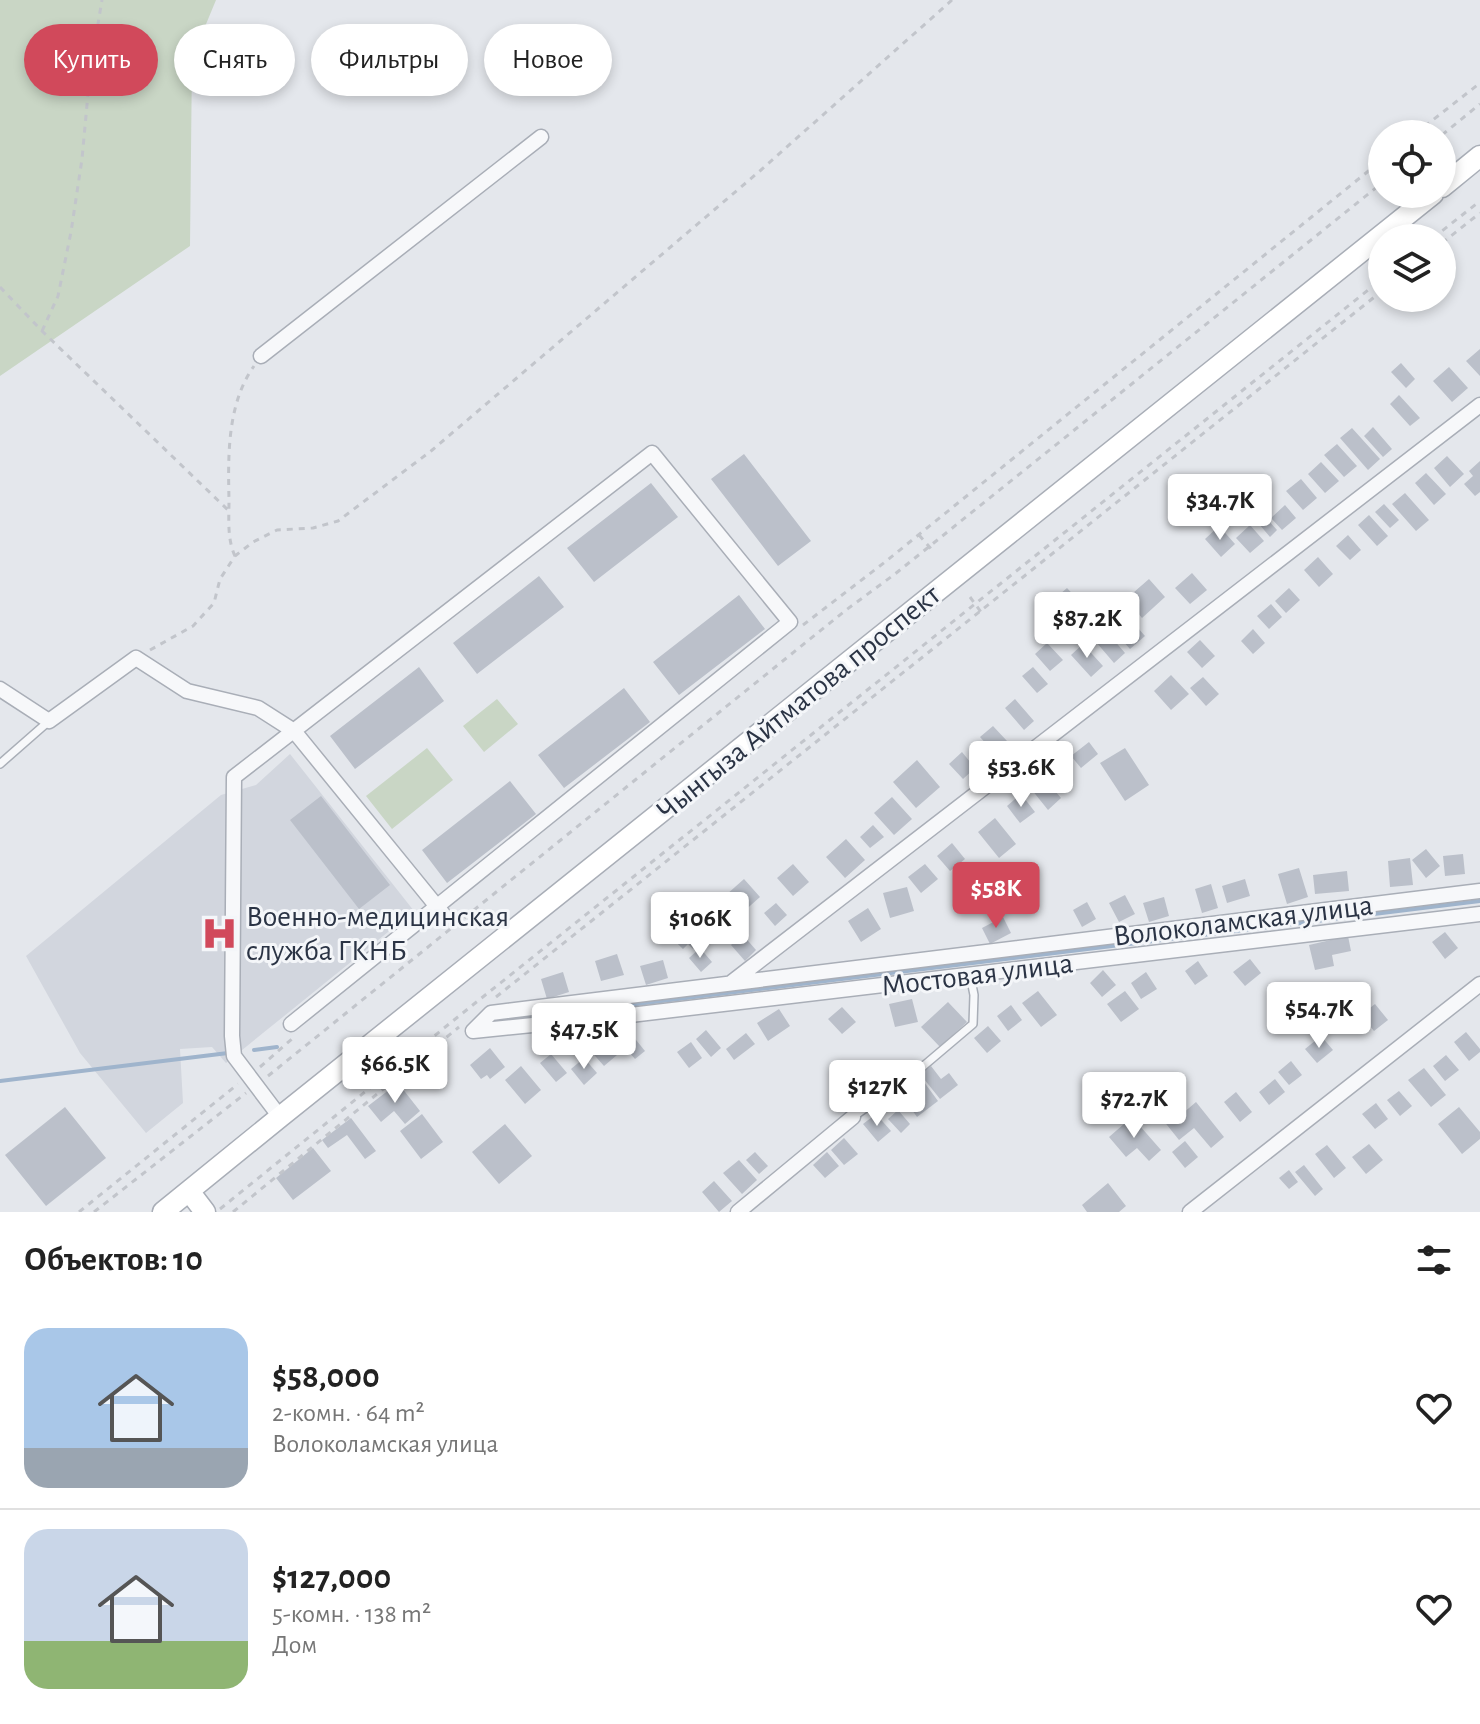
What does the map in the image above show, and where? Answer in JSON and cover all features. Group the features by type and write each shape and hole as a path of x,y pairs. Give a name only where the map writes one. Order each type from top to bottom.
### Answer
{"main road":[{"path":"1456,176 1480,156"},
{"name":"Чынгыза Айтматова проспект","path":"163,1212 1416,208"},
{"path":"189,1191 205,1212"}],"street":[{"path":"261,356 541,137"},
{"path":"731,982 1480,405"},
{"path":"280,1117 234,1056 234,777 652,453 790,622 440,910 291,1024"},
{"path":"0,689 49,721 136,658 187,691 258,708 294,731 440,910"},
{"name":"Волоколамская улица","path":"471,1025 491,1013 1480,891"},
{"name":"Мостовая улица","path":"471,1025 638,1014 1480,914"},
{"path":"1190,1212 1480,984"},
{"path":"738,1212 853,1117"}],"lane":[{"path":"0,764 49,721"},
{"path":"853,1117 914,1074 973,1024 974,995 970,975"}],"path":[{"path":"42,331 58,296 71,232 102,0"},
{"path":"136,658 193,626 214,603 220,579 235,556 253,542 277,530 313,528 338,521 431,451 773,160 952,0"},
{"path":"1433,120 1480,83"},
{"path":"1456,124 1480,104"},
{"path":"94,1212 846,610 930,549 1368,194"},
{"path":"1451,224 1480,201"},
{"path":"1456,232 1480,213"},
{"path":"0,287 229,511"},
{"path":"217,1212 1368,290"},
{"path":"493,1000 1368,302"},
{"path":"235,556 231,547 228,448 246,377 261,356"},
{"path":"919,535 930,549"},
{"path":"970,597 981,612"},
{"path":"233,1212 471,1025"}],"shaded area":[{"name":"Военно-медицинская служба ГКНБ","path":"290,754 414,911 226,1063 212,1047 180,1049 183,1103 146,1133 80,1053 26,956 221,795 256,785"}],"green space":[{"path":"0,0 216,0 206,24 174,24 174,96 192,96 190,246 0,376"},
{"path":"497,699 518,724 484,752 463,726"},
{"path":"427,748 453,780 392,829 366,796"}],"building":[{"path":"1480,349 1480,376 1466,361"},
{"path":"1401,363 1415,379 1406,388 1391,372"},
{"path":"1449,367 1468,388 1452,402 1433,381"},
{"path":"1399,395 1420,418 1410,426 1390,404"},
{"path":"1373,427 1392,449 1383,457 1364,436"},
{"path":"1352,428 1380,459 1368,470 1340,438"},
{"path":"1337,444 1357,466 1344,477 1324,455"},
{"path":"744,454 811,541 778,566 711,479"},
{"path":"1447,456 1464,474 1450,487 1434,468"},
{"path":"1480,461 1480,492 1475,496 1464,484 1473,476 1469,471"},
{"path":"1321,462 1339,481 1325,493 1308,474"},
{"path":"1426,473 1446,494 1434,505 1415,483"},
{"path":"1301,479 1317,498 1303,510 1286,491"},
{"path":"651,483 678,517 594,582 567,548"},
{"path":"1405,493 1429,520 1416,531 1392,504"},
{"path":"1384,504 1399,520 1390,528 1375,512"},
{"path":"1285,505 1296,518 1282,530 1271,518"},
{"path":"1369,515 1388,536 1377,546 1358,525"},
{"path":"1266,518 1277,530 1270,537 1259,524"},
{"path":"1250,525 1264,541 1250,553 1236,538"},
{"path":"1219,526 1235,544 1221,557 1205,539"},
{"path":"1348,535 1361,550 1350,560 1336,546"},
{"path":"1318,557 1333,574 1319,587 1304,570"},
{"path":"1192,573 1207,590 1190,604 1175,588"},
{"path":"539,576 564,607 477,674 453,643"},
{"path":"1149,579 1165,597 1142,618 1126,599"},
{"path":"1067,588 1094,617 1079,630 1053,600"},
{"path":"1289,588 1300,600 1286,613 1275,601"},
{"path":"739,595 765,629 679,695 653,662"},
{"path":"1271,604 1282,617 1269,629 1257,616"},
{"path":"1130,619 1145,636 1130,649 1115,632"},
{"path":"1253,629 1265,643 1253,654 1241,641"},
{"path":"1107,632 1125,653 1114,663 1096,642"},
{"path":"1200,640 1215,656 1202,668 1187,652"},
{"path":"1047,643 1063,660 1050,671 1035,654"},
{"path":"1083,644 1103,666 1091,677 1071,655"},
{"path":"419,667 444,701 355,769 330,736"},
{"path":"1033,667 1048,684 1037,693 1022,676"},
{"path":"1171,675 1189,694 1171,710 1154,691"},
{"path":"1203,677 1219,694 1206,706 1190,688"},
{"path":"624,688 650,722 564,788 538,755"},
{"path":"1015,699 1034,721 1024,730 1005,708"},
{"path":"993,726 1007,741 994,753 980,737"},
{"path":"1089,742 1098,754 1081,768 1071,756"},
{"path":"1125,748 1149,785 1125,801 1100,763"},
{"path":"962,752 975,768 963,779 949,764"},
{"path":"917,760 940,787 916,808 893,782"},
{"path":"1045,779 1061,798 1048,810 1032,790"},
{"path":"510,781 536,814 447,883 422,850"},
{"path":"1021,794 1035,812 1020,823 1007,806"},
{"path":"321,796 390,885 359,909 290,820"},
{"path":"892,797 912,819 894,835 874,813"},
{"path":"995,818 1016,844 999,858 978,832"},
{"path":"873,825 884,837 870,848 860,837"},
{"path":"846,839 865,860 845,878 826,857"},
{"path":"952,843 965,859 950,871 937,856"},
{"path":"1426,849 1440,866 1426,878 1412,860"},
{"path":"1463,854 1465,874 1445,876 1443,856"},
{"path":"1410,858 1413,885 1390,887 1388,861"},
{"path":"793,864 809,882 793,896 777,878"},
{"path":"925,864 938,879 921,893 908,877"},
{"path":"1299,868 1308,897 1287,904 1278,874"},
{"path":"1347,871 1349,891 1315,894 1313,875"},
{"path":"744,879 760,897 742,913 726,895"},
{"path":"1245,879 1250,896 1227,903 1222,886"},
{"path":"1211,884 1218,908 1202,913 1195,889"},
{"path":"907,887 914,911 890,918 883,893"},
{"path":"1125,895 1135,914 1119,922 1109,903"},
{"path":"663,896 705,937 693,949 688,944 683,949 655,922 660,917 651,908"},
{"path":"1164,897 1169,916 1149,922 1143,903"},
{"path":"1087,902 1096,919 1082,927 1073,910"},
{"path":"776,903 787,915 775,926 764,913"},
{"path":"868,908 881,929 861,942 848,921"},
{"path":"1003,917 1011,933 990,944 982,928"},
{"path":"1445,932 1458,948 1445,959 1432,942"},
{"path":"742,934 756,950 745,961 731,945"},
{"path":"1348,936 1351,951 1332,955 1334,966 1315,970 1309,945"},
{"path":"700,948 712,962 701,972 689,958"},
{"path":"617,954 624,975 601,981 595,961"},
{"path":"1250,959 1261,973 1245,986 1233,972"},
{"path":"663,960 668,978 646,985 640,966"},
{"path":"1198,961 1208,976 1195,985 1185,971"},
{"path":"1103,970 1116,985 1102,997 1090,983"},
{"path":"563,972 569,992 547,999 541,979"},
{"path":"1146,972 1157,989 1141,999 1131,983"},
{"path":"1038,991 1057,1015 1041,1027 1022,1003"},
{"path":"1125,991 1139,1009 1121,1022 1107,1004"},
{"path":"912,999 918,1022 895,1027 889,1004"},
{"path":"948,1002 967,1022 940,1047 921,1027"},
{"path":"1375,1004 1388,1020 1374,1031 1361,1015"},
{"path":"1011,1005 1022,1020 1008,1031 997,1016"},
{"path":"842,1007 856,1022 842,1034 828,1019"},
{"path":"779,1009 790,1026 768,1041 757,1023"},
{"path":"988,1026 1001,1041 987,1053 974,1038"},
{"path":"706,1030 721,1048 711,1057 696,1039"},
{"path":"1466,1032 1480,1049 1469,1061 1454,1042"},
{"path":"746,1033 755,1044 734,1060 726,1049"},
{"path":"632,1035 645,1051 635,1059 622,1044"},
{"path":"1321,1036 1333,1050 1317,1063 1305,1049"},
{"path":"602,1037 617,1055 604,1066 589,1049"},
{"path":"691,1042 702,1058 689,1068 677,1052"},
{"path":"490,1048 505,1067 490,1079 487,1075 481,1079 470,1065"},
{"path":"551,1054 567,1073 556,1082 540,1063"},
{"path":"1446,1055 1459,1070 1445,1081 1433,1066"},
{"path":"584,1058 597,1073 584,1085 571,1069"},
{"path":"1291,1061 1302,1075 1289,1085 1278,1072"},
{"path":"521,1066 541,1090 525,1104 505,1080"},
{"path":"931,1066 941,1079 949,1073 958,1085 940,1099 920,1074"},
{"path":"1424,1068 1446,1095 1431,1107 1408,1080"},
{"path":"1275,1079 1285,1092 1269,1105 1259,1092"},
{"path":"924,1082 938,1101 917,1117 903,1097"},
{"path":"398,1083 420,1111 405,1124 394,1111 381,1122 368,1106"},
{"path":"1399,1091 1412,1106 1400,1116 1387,1100"},
{"path":"1236,1092 1252,1112 1240,1122 1224,1102"},
{"path":"1196,1102 1224,1137 1211,1148 1194,1128 1179,1140 1163,1120 1178,1108 1182,1114"},
{"path":"1376,1103 1388,1119 1375,1129 1362,1114"},
{"path":"65,1107 106,1158 46,1206 5,1155"},
{"path":"1459,1107 1480,1132 1480,1139 1462,1154 1438,1124"},
{"path":"898,1110 910,1124 901,1133 888,1119"},
{"path":"422,1114 443,1142 421,1159 400,1131"},
{"path":"876,1114 891,1131 878,1142 863,1124"},
{"path":"1132,1117 1161,1150 1149,1161 1137,1148 1126,1157 1109,1137"},
{"path":"351,1118 376,1151 365,1159 347,1135 328,1148 322,1140"},
{"path":"505,1124 532,1156 499,1184 472,1152"},
{"path":"844,1138 858,1154 844,1165 831,1150"},
{"path":"1185,1141 1198,1157 1185,1168 1172,1152"},
{"path":"1369,1144 1383,1160 1366,1174 1352,1157"},
{"path":"1327,1145 1346,1168 1334,1178 1315,1154"},
{"path":"313,1148 331,1171 293,1200 276,1178"},
{"path":"755,1152 768,1166 759,1174 746,1160"},
{"path":"827,1152 839,1166 825,1178 813,1165"},
{"path":"739,1160 757,1180 742,1194 723,1173"},
{"path":"1304,1165 1323,1189 1315,1196 1295,1172"},
{"path":"1289,1170 1298,1182 1289,1189 1279,1178"},
{"path":"714,1181 732,1201 719,1212 702,1192"},
{"path":"1108,1183 1126,1206 1119,1212 1087,1212 1082,1205"}],"waterway":[{"path":"490,1022 1480,901"},
{"path":"254,1050 277,1047"},
{"path":"0,1081 228,1053"}],"place":[{"name":"Военно-медицинская служба ГКНБ","path":"220,933"}]}
